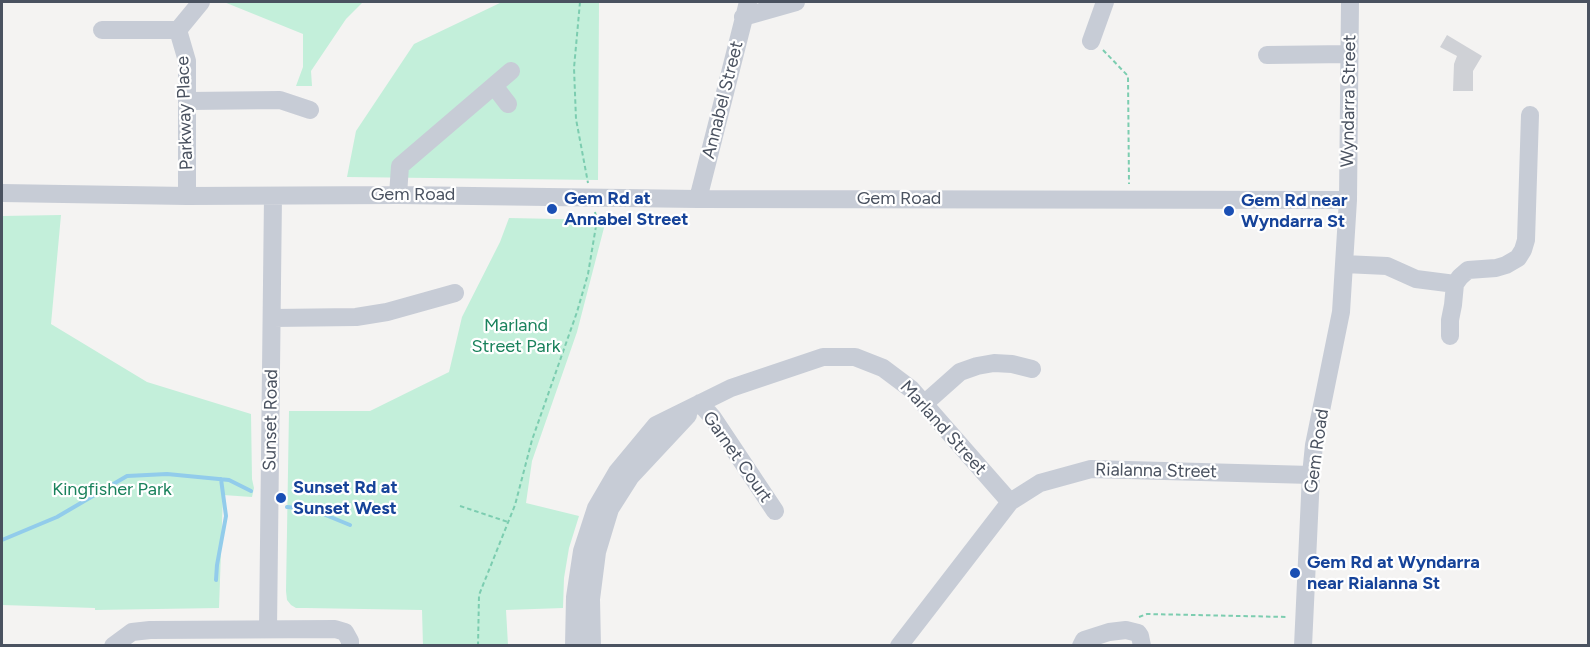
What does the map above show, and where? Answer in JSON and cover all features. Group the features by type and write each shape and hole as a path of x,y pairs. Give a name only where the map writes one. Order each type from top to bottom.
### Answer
{"street":[{"name":"Parkway Place","path":"187,196 188,61 178,30 201,2"},
{"path":"745,9 796,2"},
{"path":"1091,40 1105,2"},
{"name":"Wyndarra Street","path":"1348,200 1350,2"},
{"name":"Annabel Street","path":"698,199 745,9"},
{"path":"102,30 178,30"},
{"path":"1267,55 1349,54"},
{"path":"398,195 400,166 511,71"},
{"path":"495,87 508,104"},
{"path":"189,101 280,100 310,110"},
{"path":"1450,336 1455,284 1468,270 1506,265 1518,258 1523,249 1526,240 1530,115"},
{"name":"Gem Road","path":"2,193 698,199 1348,200 1341,312 1314,445 1303,645"},
{"name":"Sunset Road","path":"268,629 273,196"},
{"path":"1344,264 1387,266 1416,279 1455,284"},
{"path":"273,318 356,317 387,312 455,293"},
{"name":"Marland Street","path":"574,645 575,597 582,551 596,508 616,472 656,425 731,388 823,357 855,357 883,368 911,389 1010,502"},
{"path":"924,404 960,372 977,366 994,363 1012,364 1032,369"},
{"name":"Marland Street","path":"592,645 591,599 597,552 610,509 631,476 700,403"},
{"name":"Garnet Court","path":"700,403 713,418 775,512"},
{"name":"Rialanna Street","path":"899,645 1010,502 1040,483 1091,469 1311,475"},
{"path":"113,645 132,632 150,630 335,628 345,632 350,645"},
{"path":"1081,645 1084,640 1110,639 1126,630 1138,633 1142,645"}],"path":[{"path":"477,645 479,595 515,505 532,440 588,274 597,220 576,119 574,68 580,2"},
{"path":"1091,40 1128,76 1129,199"},
{"path":"460,506 508,522"},
{"path":"1137,618 1147,614 1304,618"}],"green space":[{"path":"224,2 363,2 346,19 311,71 312,86 296,86 303,67 303,34"},
{"path":"502,2 599,2 598,180 347,177 356,131 414,44"},
{"name":"Kingfisher Park","path":"61,215 51,324 147,382 251,414 254,488 252,497 223,495 219,608 95,610 95,608 2,605 2,216"},
{"name":"Marland Street Park","path":"509,218 606,220 577,332 532,461 526,503 579,516 569,548 564,578 563,608 506,610 508,645 423,646 422,610 296,608 287,600 286,591 289,411 370,411 449,372 462,317 500,242"}],"building":[{"path":"1447,35 1482,56 1473,71 1473,91 1453,91 1454,64 1457,56 1440,47"}],"waterway":[{"path":"2,540 57,517 127,476 167,474 229,480 251,491"},
{"path":"216,580 226,516 221,479"},
{"path":"287,507 311,509 350,525"}],"place":[{"name":"Gem Rd at Annabel Street","path":"552,209"},
{"name":"Gem Rd near Wyndarra St","path":"1229,211"},
{"name":"Sunset Rd at Sunset West","path":"281,498"},
{"name":"Gem Rd at Wyndarra near Rialanna St","path":"1295,573"}]}
